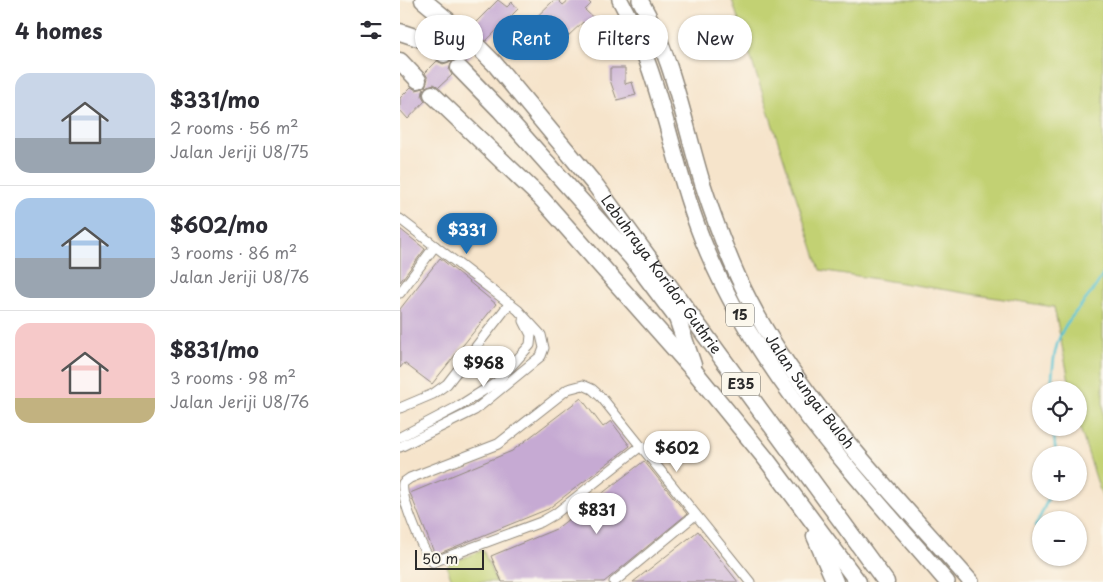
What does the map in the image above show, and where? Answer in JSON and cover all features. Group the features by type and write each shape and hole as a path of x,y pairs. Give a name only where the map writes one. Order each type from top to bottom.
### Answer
{"highway":[{"path":"423,0 441,15"},
{"name":"Jalan Sungai Buloh","path":"620,0 648,58 692,210 708,254 744,323 769,366 813,424 947,582"},
{"name":"Jalan Sungai Buloh","path":"640,0 653,22 669,65 704,186 720,230 756,314 782,358 826,416 971,582"},
{"path":"400,32 415,37"},
{"name":"Lebuhraya Koridor Guthrie","path":"483,53 494,63 596,186 886,582"},
{"path":"400,62 418,80"},
{"path":"459,68 500,110 632,258 677,318 695,372"},
{"name":"Lebuhraya Koridor Guthrie","path":"432,94 541,198 695,372 766,459 806,516 858,582"},
{"path":"806,516 835,582"}],"street":[{"path":"400,219 518,310 541,334 544,348 541,356 475,410 400,447"},
{"path":"400,293 435,246"},
{"path":"400,408 433,394 447,384 510,303"},
{"path":"400,437 459,406 497,382 525,353 530,345 531,335 518,310"},
{"path":"641,446 555,514 541,522 433,562 424,551 401,493 403,483 410,478 498,444 568,389 579,385 587,386 597,393 641,446 750,582"},
{"path":"614,582 695,515"}],"green space":[{"path":"732,0 1103,0 1103,500 1083,436 1087,436 1087,381 1069,381 1054,307 820,270 752,60 752,15 737,15"},
{"path":"483,550 496,582 453,582 447,568 449,564"}],"building":[{"path":"498,0 507,7 512,2 518,9 512,15 493,15 493,34 486,41 483,39 483,15"},
{"path":"554,0 558,0 563,5 569,0 587,0 591,4 585,10 590,15 579,15 579,26 569,35 569,15 538,15"},
{"path":"454,60 449,70 452,75 439,87 434,84 425,87 428,78 425,73 437,61 443,64"},
{"path":"610,68 625,68 625,84 632,82 636,95 617,100 610,80"},
{"path":"411,87 416,90 424,88 422,96 425,101 408,119 400,110 400,98"},
{"path":"400,229 425,249 400,282"},
{"path":"440,258 496,304 432,384 404,363 400,368 400,309"},
{"path":"581,398 603,427 611,421 630,446 548,509 435,555 410,493 512,451"},
{"path":"644,461 687,514 604,582 502,582 491,556 556,529"},
{"path":"698,531 738,582 633,582"}],"waterway":[{"path":"1052,381 1059,338 1068,322 1103,274"},
{"path":"1054,436 1055,446"},
{"path":"1043,511 1047,501"}]}
